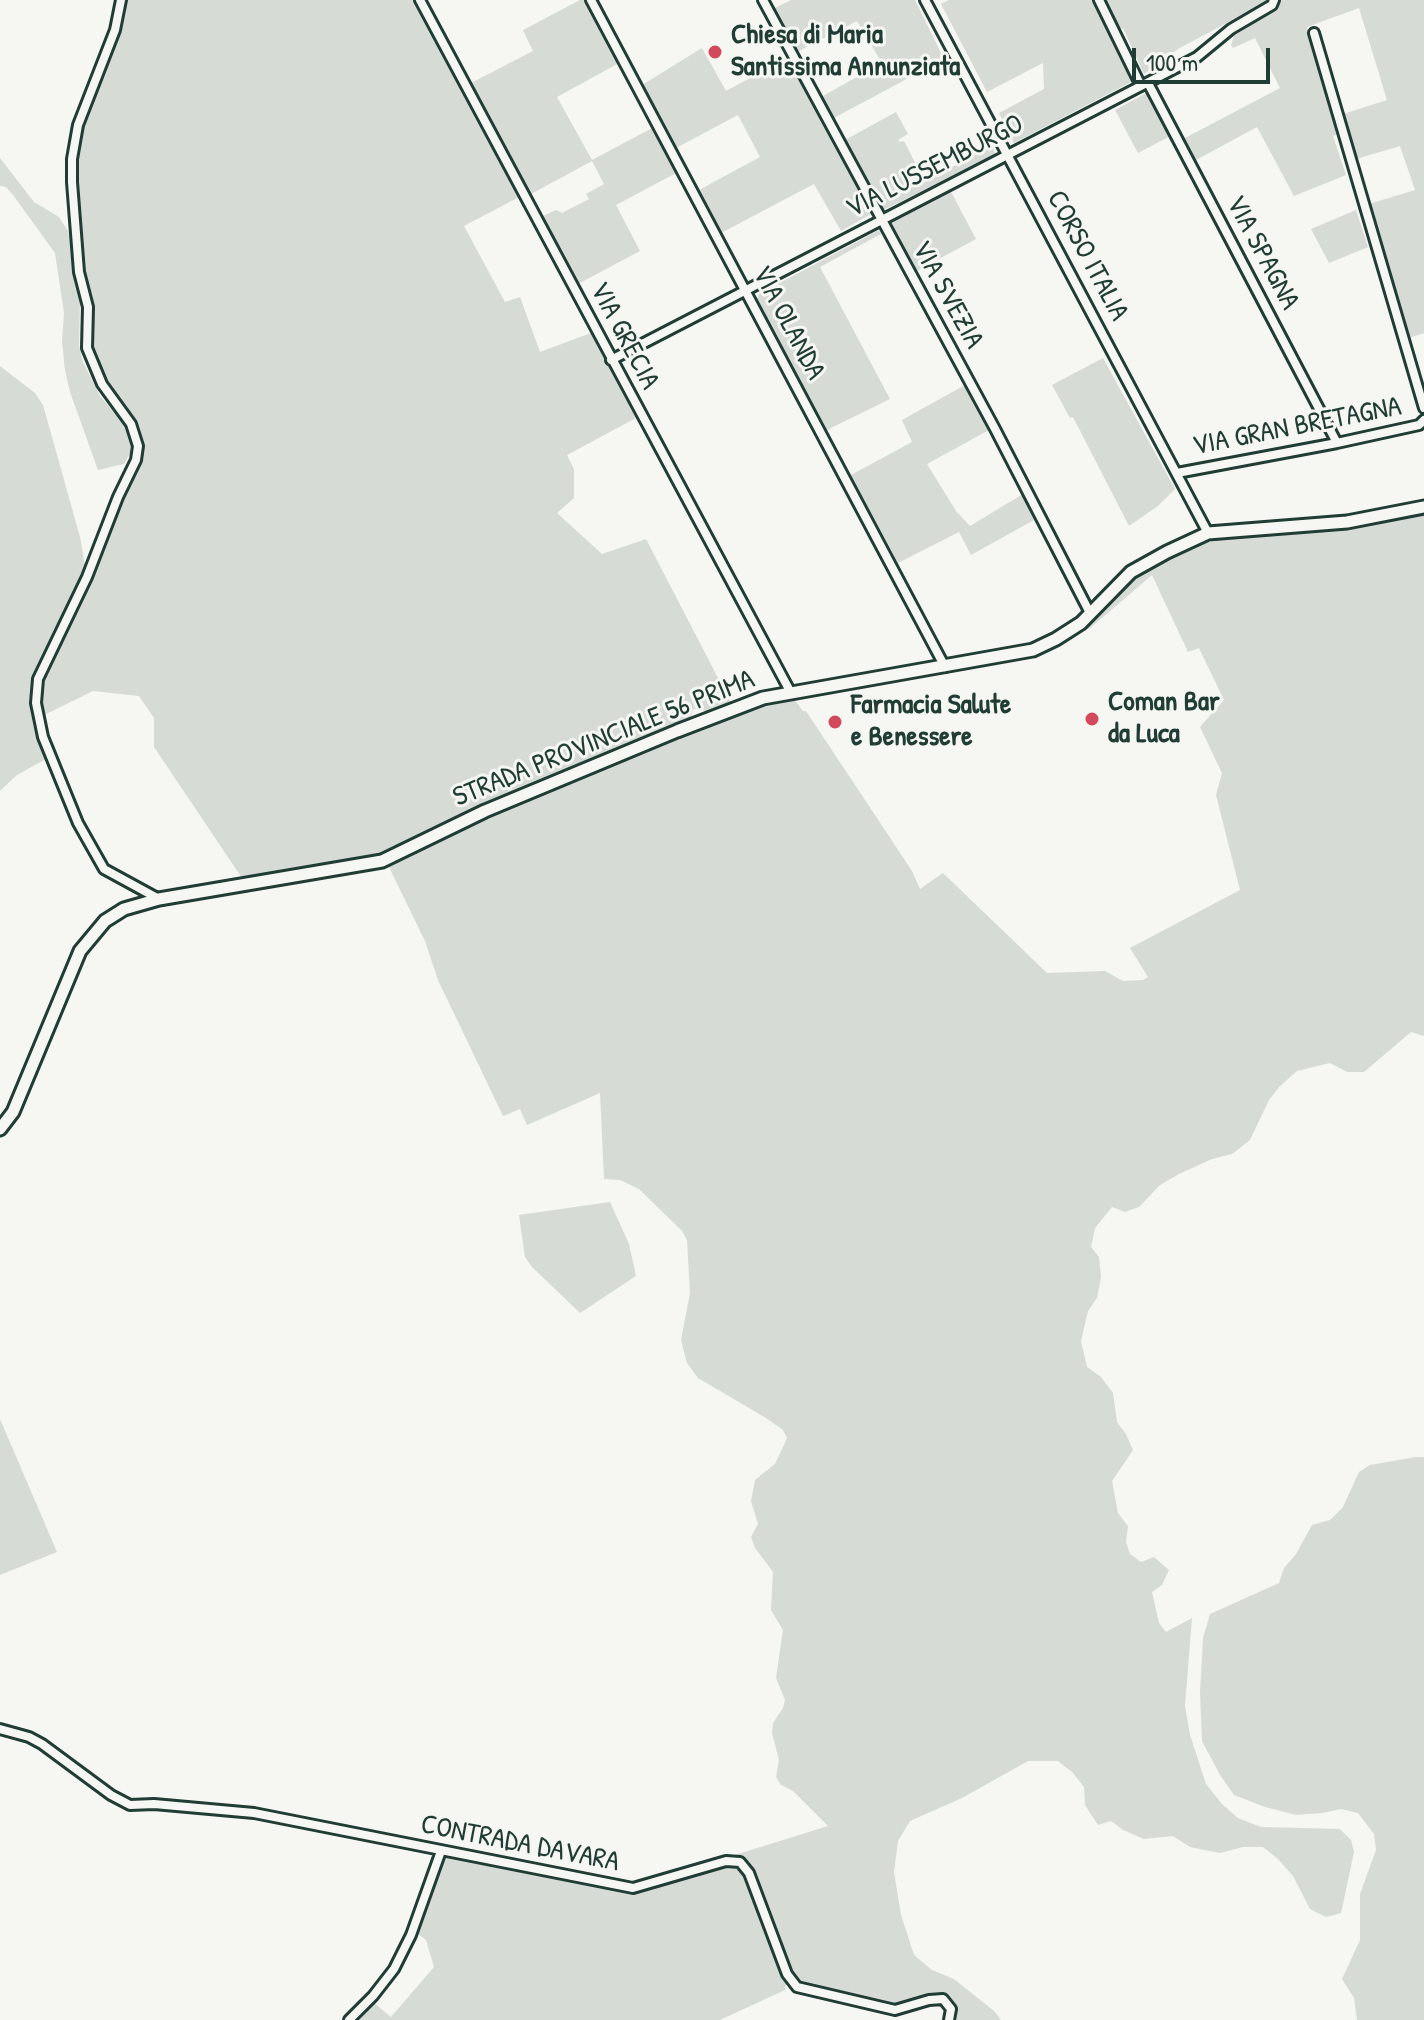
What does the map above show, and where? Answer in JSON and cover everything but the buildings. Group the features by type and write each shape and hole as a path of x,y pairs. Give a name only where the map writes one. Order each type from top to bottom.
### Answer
{"street":[{"path":"121,0 115,30 78,125 72,159 72,182 75,244 88,307 87,348 102,384 131,424 138,446 136,460 87,577 38,679 36,703 48,751 78,823 104,869 159,899"},
{"name":"VIA GRECIA","path":"420,0 791,693"},
{"name":"VIA OLANDA","path":"591,0 945,667"},
{"name":"VIA SVEZIA","path":"763,0 994,427 1090,613"},
{"name":"CORSO ITALIA","path":"925,0 1208,533"},
{"name":"VIA SPAGNA","path":"1099,0 1337,443"},
{"name":"VIA LUSSEMBURGO","path":"611,360 1197,57 1231,29 1273,2"},
{"path":"1314,33 1424,408"},
{"name":"VIA GRAN BRETAGNA","path":"1177,473 1337,443 1419,425 1424,420"},
{"name":"STRADA PROVINCIALE 56 PRIMA","path":"0,1129 13,1112 80,951 105,921 124,909 159,899 382,861 485,811 763,698 1033,650 1070,631 1131,572 1208,533 1347,522 1424,507"},
{"name":"CONTRADA DAVARA","path":"0,1729 42,1744 111,1795 130,1805 154,1804 254,1813 633,1888 726,1861 740,1862 749,1873 787,1974 797,1987 895,2010 943,1999 951,2009 949,2020"},
{"path":"349,2020 394,1969 411,1935 441,1851"}],"shaded area":[{"path":"128,0 414,0 519,197 464,226 505,302 520,297 540,352 591,333 636,418 567,455 574,469 574,498 557,513 602,554 646,539 731,703 706,713 700,707 693,710 690,719 379,856 341,869 244,881 154,747 154,718 139,696 93,691 42,716 42,683 92,577 122,497 139,464 143,447 134,419 106,382 92,348 92,307 83,272 77,225 77,163 82,127 119,32"},
{"path":"580,0 586,0 619,63 557,97 592,160 654,127 678,172 616,205 640,251 578,284 543,216 556,210 562,213 589,199 586,194 604,184 592,161 531,194 471,83 533,51 523,30"},
{"path":"791,0 915,0 944,59 832,119 821,97 882,63 857,21 797,52 773,9"},
{"path":"949,0 1094,0 1133,81 1014,143 999,113 1044,89 1043,63 987,92 941,4"},
{"path":"1105,0 1266,2 1178,49 1144,74 1123,28 1117,30"},
{"path":"1278,0 1424,0 1424,333 1409,338 1369,204 1415,190 1400,146 1356,159 1343,114 1387,100 1359,8 1307,27 1341,133 1333,136 1346,175 1294,196 1257,127 1196,160 1185,138 1280,88 1255,38 1233,48 1231,45 1234,36 1273,10"},
{"path":"702,48 726,91 789,59 873,213 841,231 814,184 721,233 699,190 760,157 738,115 676,148 642,85"},
{"path":"1148,92 1172,135 1138,153 1115,110"},
{"path":"896,112 908,134 898,140 904,141 925,182 992,145 996,156 883,210 845,140"},
{"path":"0,158 34,202 59,217 68,231 80,298 79,345 83,362 100,396 129,430 132,450 124,464 98,470 65,370 62,342 64,313 55,253 13,195 6,187 0,186"},
{"path":"950,190 976,239 913,273 888,228 890,221 936,194"},
{"path":"1356,210 1368,247 1329,263 1311,229"},
{"path":"879,230 881,234 820,267 890,399 827,430 757,299 759,294"},
{"path":"1103,358 1175,489 1158,506 1129,526 1073,417 1070,418 1052,385"},
{"path":"0,366 35,393 43,405 80,537 85,566 81,581 33,682 33,716 46,759 17,775 0,791"},
{"path":"965,385 989,430 927,464 956,511 970,526 1023,494 1034,520 971,555 959,532 898,563 851,475 912,442 902,420"},
{"path":"1424,514 1424,1036 1411,1032 1364,1072 1347,1072 1330,1063 1297,1071 1269,1100 1250,1140 1232,1154 1179,1174 1160,1185 1139,1207 1125,1212 1112,1207 1095,1228 1091,1247 1099,1257 1101,1277 1097,1298 1088,1311 1081,1341 1087,1367 1101,1377 1113,1393 1117,1422 1133,1450 1112,1481 1118,1513 1128,1526 1126,1542 1130,1554 1141,1562 1154,1557 1169,1570 1162,1585 1152,1592 1159,1623 1166,1632 1192,1618 1185,1706 1190,1735 1206,1784 1238,1818 1261,1827 1340,1829 1351,1840 1354,1852 1341,1913 1326,1917 1310,1909 1293,1876 1263,1847 1243,1847 1220,1853 1190,1847 1173,1836 1144,1839 1111,1821 1098,1825 1085,1805 1084,1787 1073,1773 1058,1761 1028,1761 962,1798 910,1821 898,1841 894,1872 901,1915 914,1955 932,1970 954,1979 1001,2020 953,2020 951,2001 940,1995 895,2007 800,1985 789,1973 747,1861 735,1855 828,1826 776,1777 779,1760 772,1733 773,1723 785,1700 776,1678 783,1630 771,1610 773,1572 755,1548 751,1537 758,1524 751,1501 755,1480 775,1464 787,1438 783,1430 766,1418 698,1378 687,1363 681,1340 690,1293 687,1240 682,1231 639,1189 620,1180 604,1179 600,1093 527,1125 520,1109 503,1116 438,980 425,941 387,863 628,756 755,706 793,698 806,711 912,871 920,889 943,873 1047,973 1105,971 1123,981 1143,980 1148,977 1130,948 1240,890 1216,795 1222,773 1200,727 1224,700 1199,648 1188,652 1152,575 1089,629 1086,627 1130,581 1172,554 1195,545 1235,536 1356,528"},
{"path":"610,1202 629,1244 636,1276 580,1313 525,1257 519,1215"},
{"path":"0,1419 57,1552 0,1575"},
{"path":"1424,1457 1424,2020 1357,2020 1354,1998 1342,1979 1360,1940 1360,1894 1376,1850 1374,1834 1358,1813 1341,1809 1296,1815 1234,1795 1202,1741 1200,1692 1203,1638 1210,1614 1279,1583 1284,1568 1296,1554 1312,1525 1330,1520 1343,1507 1359,1472 1370,1465"},
{"path":"444,1856 633,1892 735,1864 745,1874 784,1974 785,1990 720,2020 355,2020 373,2002 391,2017 434,1967 426,1940 417,1933"}],"place":[{"name":"Chiesa di Maria Santissima Annunziata","path":"715,52"},
{"name":"Coman Bar da Luca","path":"1092,719"},
{"name":"Farmacia Salute e Benessere","path":"835,722"}]}
